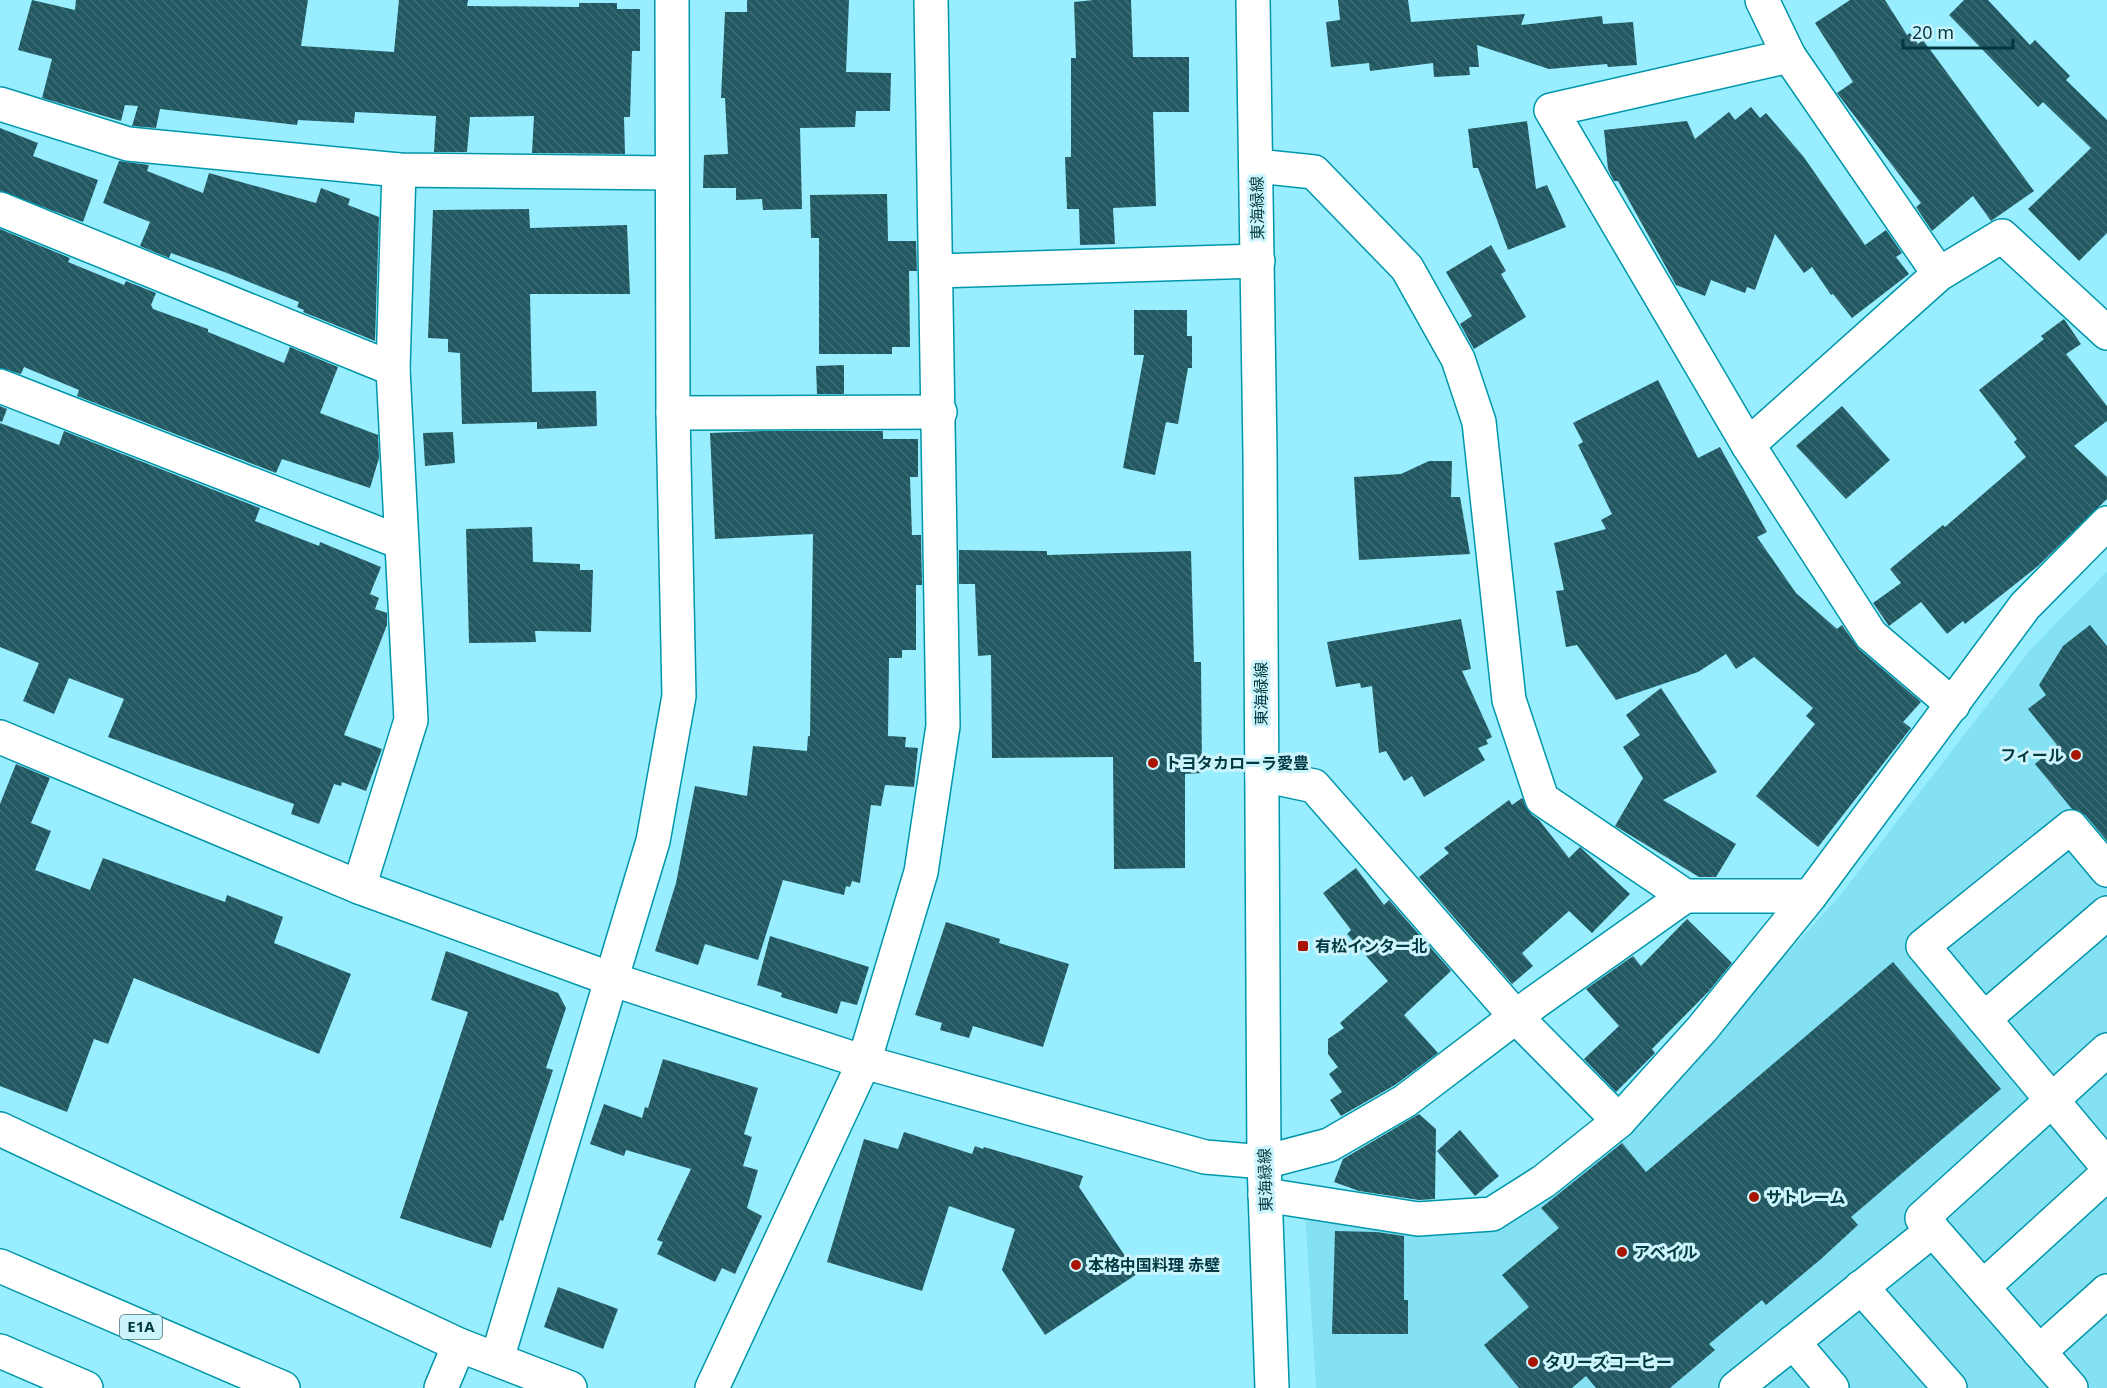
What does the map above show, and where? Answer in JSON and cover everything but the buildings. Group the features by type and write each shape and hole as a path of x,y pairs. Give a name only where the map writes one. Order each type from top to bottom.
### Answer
{"main road":[{"path":"497,1359 653,841 679,696 673,413 672,0"},
{"path":"712,1388 864,1062 921,872 943,726 940,412 931,0"},
{"name":"東海緑線","path":"1253,0 1258,261 1264,1162 1272,1388"},
{"path":"1762,0 1789,56 1939,274"},
{"path":"1789,56 1551,110 1748,445 1871,634 1953,705"},
{"path":"0,104 128,144 399,170 671,173"},
{"path":"1256,166 1314,172 1407,268 1458,359 1479,422 1509,700 1542,799 1684,896 1810,896"},
{"path":"359,887 411,720 400,542 393,369 399,170"},
{"path":"0,209 393,369"},
{"path":"1748,445 1939,274 2002,236 2107,333"},
{"path":"937,271 1258,261"},
{"path":"0,386 400,542"},
{"path":"673,413 940,412"},
{"path":"1265,1195 1418,1219 1492,1214 1544,1181 1619,1120 1702,1029 1810,896 2025,606 2107,523"},
{"path":"0,737 359,887 611,979 864,1062 1205,1157 1264,1162 1329,1145 1405,1101 1684,896"},
{"path":"1262,775 1314,786 1517,1018 1619,1120"},
{"path":"2107,870 2071,827 1923,946 2107,1166"},
{"path":"1984,1019 2107,914"},
{"path":"2071,1388 1922,1218 2107,1050"},
{"path":"0,1129 459,1346 570,1388"},
{"path":"1983,1287 2107,1174"},
{"path":"1736,1388 1933,1230"},
{"name":"E1A","path":"0,1266 283,1388"},
{"path":"1861,1287 1950,1388"},
{"path":"2039,1352 2107,1291"},
{"path":"1793,1342 1832,1388"},
{"path":"441,1388 459,1346"},
{"path":"0,1351 86,1388"}],"shaded area":[{"path":"2107,571 2107,1388 1316,1388 1305,1212 1528,1199 1738,1007 1837,899 2030,650"}],"place":[{"name":"フィール","path":"2076,755"},
{"name":"トヨタカローラ愛豊","path":"1153,763"},
{"name":"有松インター北","path":"1303,946"},
{"name":"サトレーム","path":"1754,1197"},
{"name":"アベイル","path":"1622,1252"},
{"name":"本格中国料理 赤壁","path":"1076,1265"},
{"name":"タリーズコーヒー","path":"1533,1362"}]}
